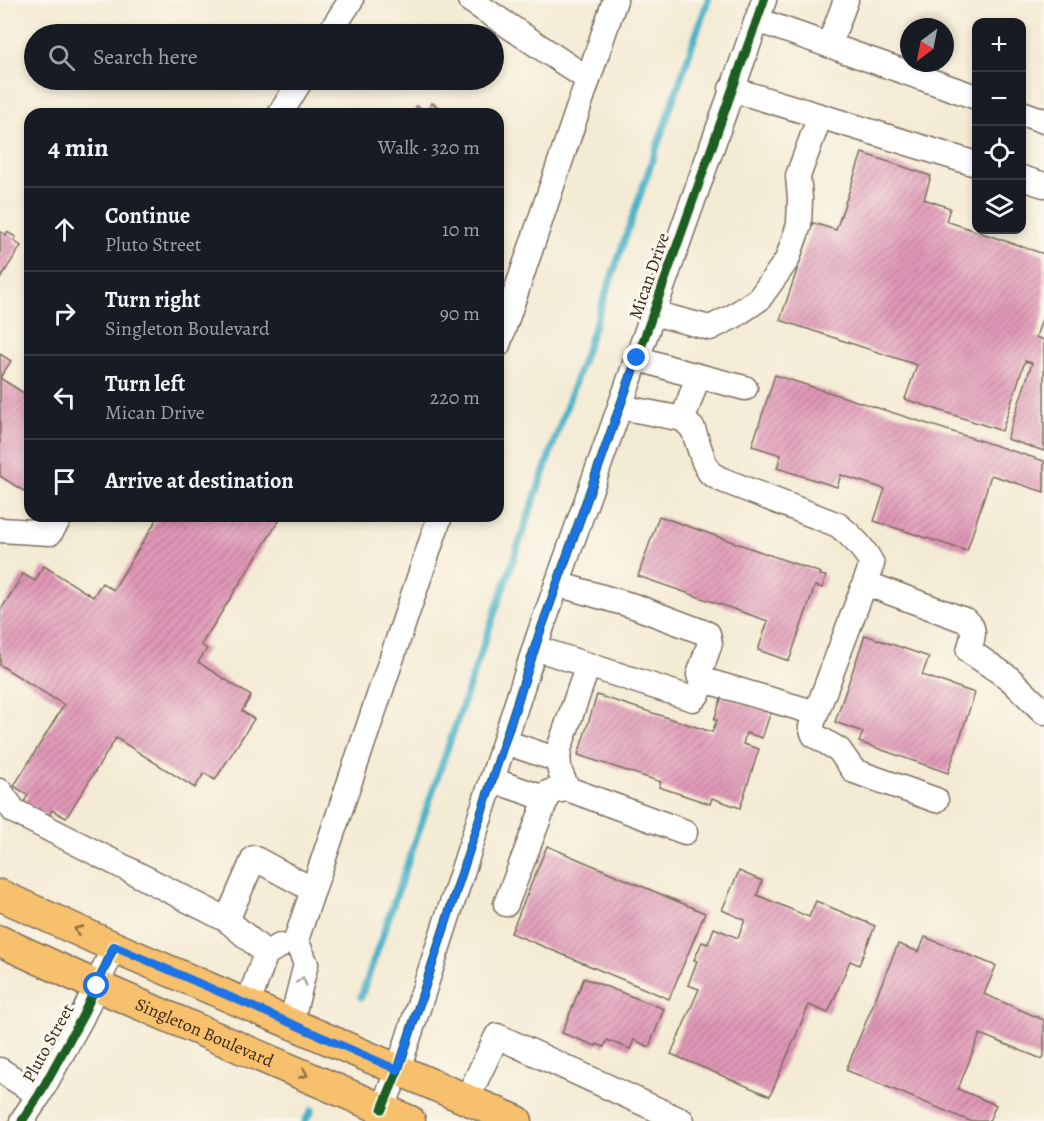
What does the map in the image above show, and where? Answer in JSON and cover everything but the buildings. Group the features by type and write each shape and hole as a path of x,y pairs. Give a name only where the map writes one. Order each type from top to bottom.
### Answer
{"main road":[{"path":"0,895 517,1121"},
{"name":"Singleton Boulevard","path":"0,941 97,986 410,1121"}],"street":[{"path":"335,24 351,0"},
{"path":"470,0 588,79"},
{"path":"504,327 615,0"},
{"path":"829,45 846,0"},
{"path":"760,10 829,45 972,96"},
{"name":"Mican Drive","path":"382,1109 398,1070 557,584 760,10"},
{"path":"284,108 295,90"},
{"path":"731,90 972,163"},
{"path":"1026,114 1044,121"},
{"path":"653,313 710,328 734,316 759,299 787,260 799,225 798,176 820,116"},
{"path":"1026,179 1044,185"},
{"path":"637,358 745,388"},
{"path":"683,419 698,376"},
{"path":"620,407 683,419 693,429 710,473 838,525 850,534 865,552 872,564 811,727 814,735 839,750 854,771 936,800"},
{"path":"0,530 50,533 57,522"},
{"path":"291,1023 306,964 296,940 438,522"},
{"path":"865,583 967,621 974,633 969,651 1009,678 1044,712"},
{"path":"535,648 693,699 698,695 702,684 699,675 710,643 708,634 634,606 557,584"},
{"path":"506,904 557,794 560,749 588,665"},
{"path":"702,684 706,681 816,713"},
{"path":"505,742 558,760"},
{"path":"492,780 557,794 685,832"},
{"path":"0,791 14,811 227,921 266,953"},
{"path":"227,921 254,858 313,890"},
{"path":"248,1004 266,953 296,940"},
{"name":"Pluto Street","path":"22,1121 82,1017 114,946"},
{"path":"467,1099 497,1036 682,1121"},
{"path":"0,1070 39,1095"}],"waterway":[{"path":"361,997 708,0"},
{"path":"305,1121 312,1110"}],"cycle path":[{"path":"382,1109 398,1070 539,635 764,0"},
{"path":"22,1121 82,1017 114,947"}],"route":[{"path":"97,986 114,946 398,1070 539,635 637,358"}]}
